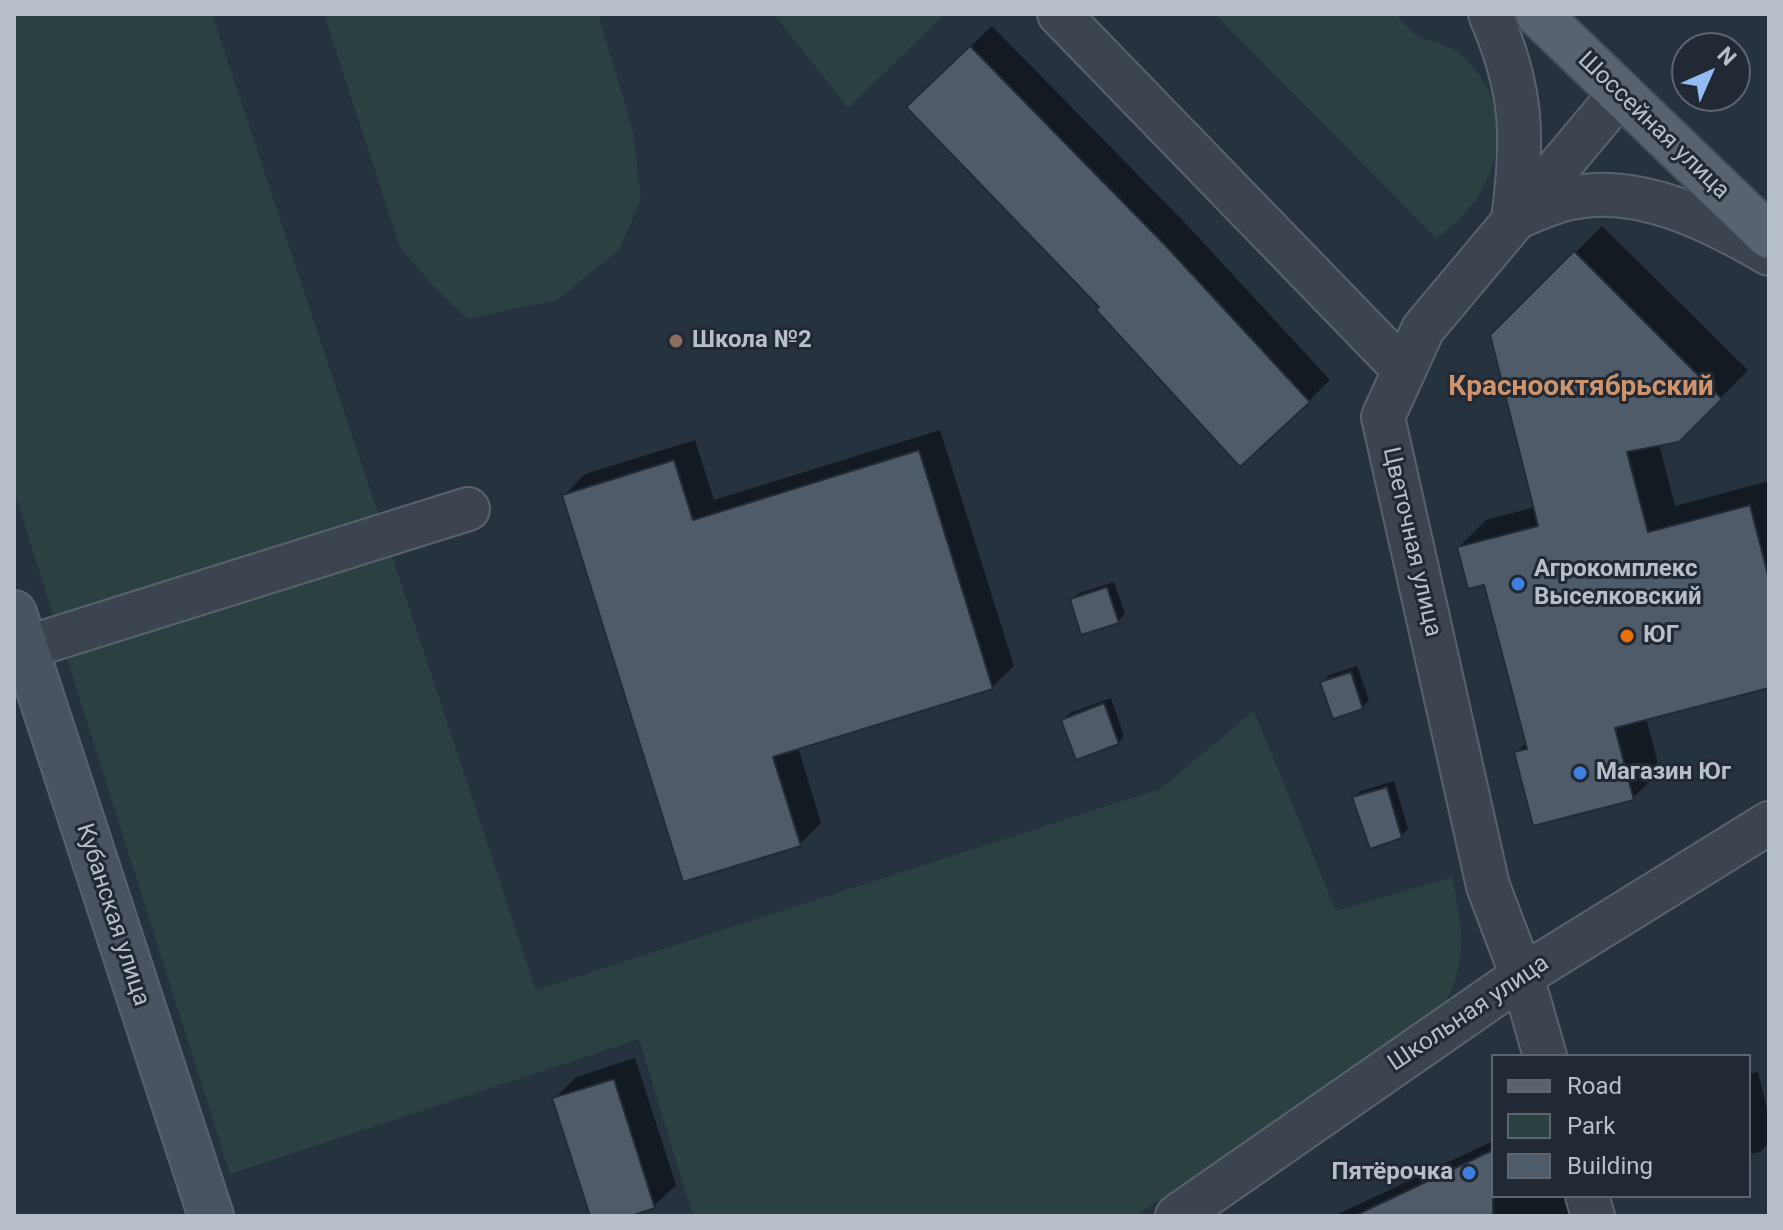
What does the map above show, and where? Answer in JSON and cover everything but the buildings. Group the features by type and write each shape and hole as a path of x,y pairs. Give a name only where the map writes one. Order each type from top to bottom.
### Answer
{"main road":[{"name":"Шоссейная улица","path":"1538,14 1769,236"},
{"name":"Кубанская улица","path":"19,631 211,1216"}],"street":[{"path":"1059,14 1404,370"},
{"path":"1490,14 1509,58 1519,110 1521,162 1513,219 1571,198 1619,195 1674,210 1732,232 1769,254"},
{"name":"Цветочная улица","path":"1544,1054 1522,976 1488,886 1383,417 1423,329 1620,94"},
{"path":"19,631 468,509"},
{"name":"Школьная улица","path":"1177,1216 1522,976 1769,823"}],"green space":[{"path":"14,14 212,14 536,990 1160,789 1254,711 1336,911 1452,877 1461,950 1454,983 1436,1020 1135,1216 693,1216 639,1039 230,1174 14,491"},
{"path":"324,14 598,14 633,131 641,199 619,250 557,300 468,319 433,286 400,247"},
{"path":"774,14 945,14 848,108"},
{"path":"1215,14 1396,14 1418,36 1458,52 1478,74 1491,98 1497,124 1496,150 1489,175 1476,199 1459,220 1436,238"}],"place":[{"name":"Школа №2","path":"676,341"},
{"name":"Агрокомплекс Выселковский","path":"1518,584"},
{"name":"ЮГ","path":"1627,636"},
{"name":"Магазин Юг","path":"1580,773"},
{"name":"Пятёрочка","path":"1469,1173"}],"district":[{"name":"Краснооктябрьский","path":"1581,388"}]}
